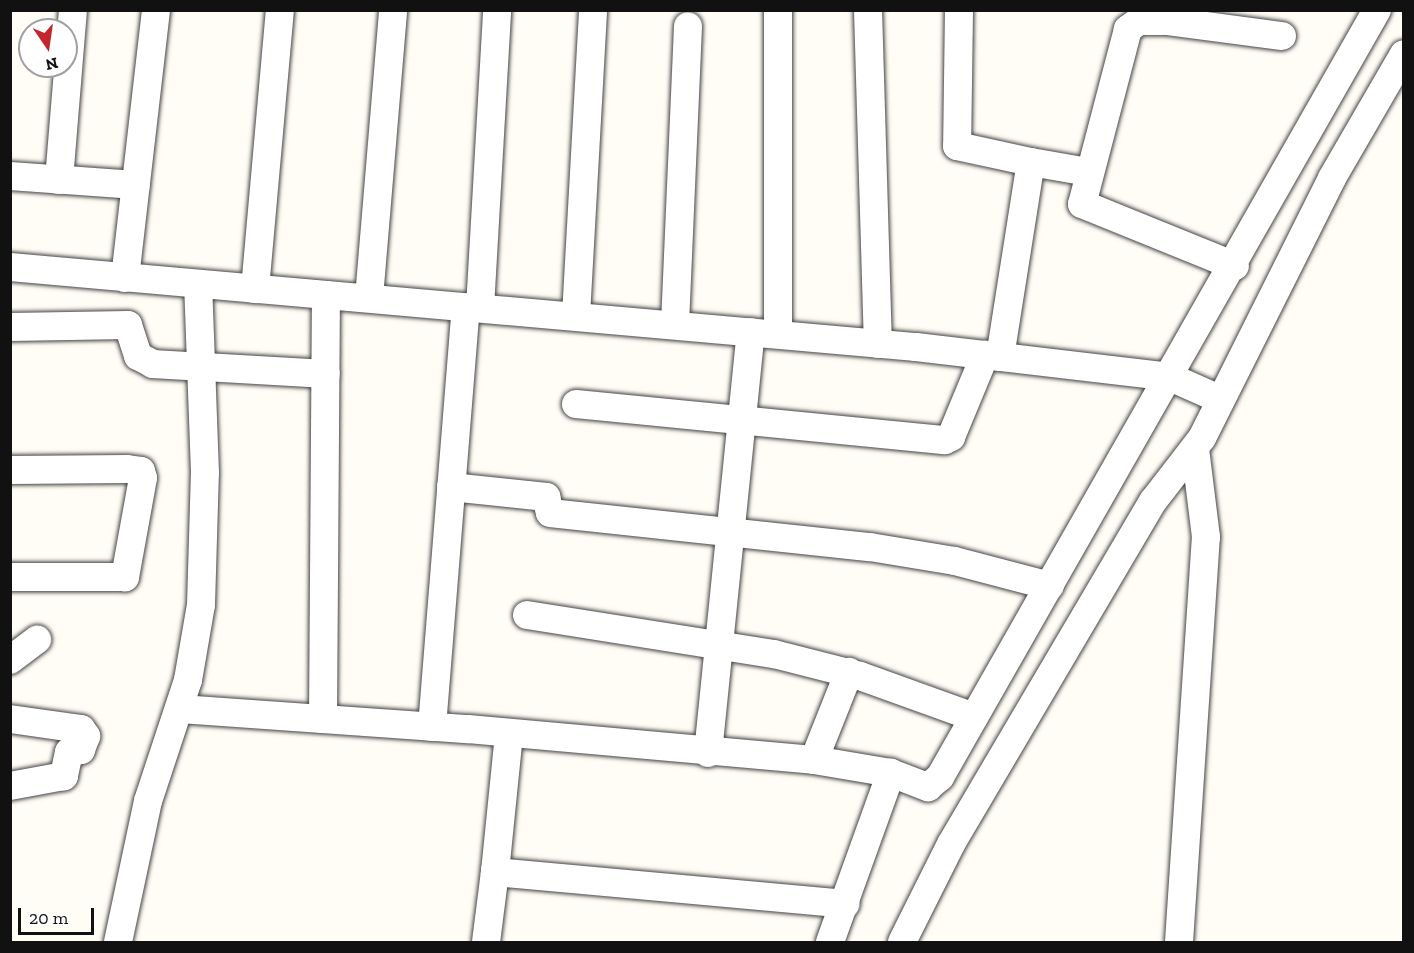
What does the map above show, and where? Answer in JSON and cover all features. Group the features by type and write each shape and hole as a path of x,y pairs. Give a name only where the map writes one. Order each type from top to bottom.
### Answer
{"street":[{"path":"59,180 73,10"},
{"path":"125,278 156,10"},
{"path":"255,289 280,10"},
{"path":"369,298 393,10"},
{"path":"432,727 451,487 473,307 497,10"},
{"path":"576,316 593,10"},
{"path":"778,10 778,334"},
{"path":"868,10 878,344"},
{"path":"959,10 957,146 1088,172"},
{"path":"1179,942 1206,537 1195,449 1193,387 1235,266 1377,10"},
{"path":"1235,266 1089,211 1080,199 1128,29 1139,21 1169,16 1282,36"},
{"path":"675,324 688,26"},
{"path":"180,709 432,727 708,753 814,760 891,773 931,786 1050,586 1193,387 1404,54"},
{"path":"576,404 945,440 951,437 993,356 1031,162"},
{"path":"10,176 136,185"},
{"path":"10,267 675,324 878,344 993,356 1193,387"},
{"path":"118,942 148,801 180,709 204,573 202,370 198,284"},
{"path":"323,719 326,295"},
{"path":"10,327 130,326 138,356 145,362 202,370 326,374"},
{"path":"708,753 751,332"},
{"path":"902,942 951,844 1154,500 1195,449"},
{"path":"10,471 127,469 141,471 143,478 125,577 10,577"},
{"path":"451,487 546,497 550,513 944,559 1050,586"},
{"path":"526,615 720,645 849,672 974,717"},
{"path":"10,660 37,640"},
{"path":"814,760 849,672"},
{"path":"10,719 81,729 86,736 81,750 69,752 64,777 10,786"},
{"path":"486,942 509,734"},
{"path":"830,942 846,904 891,773"},
{"path":"495,872 846,904"}]}
